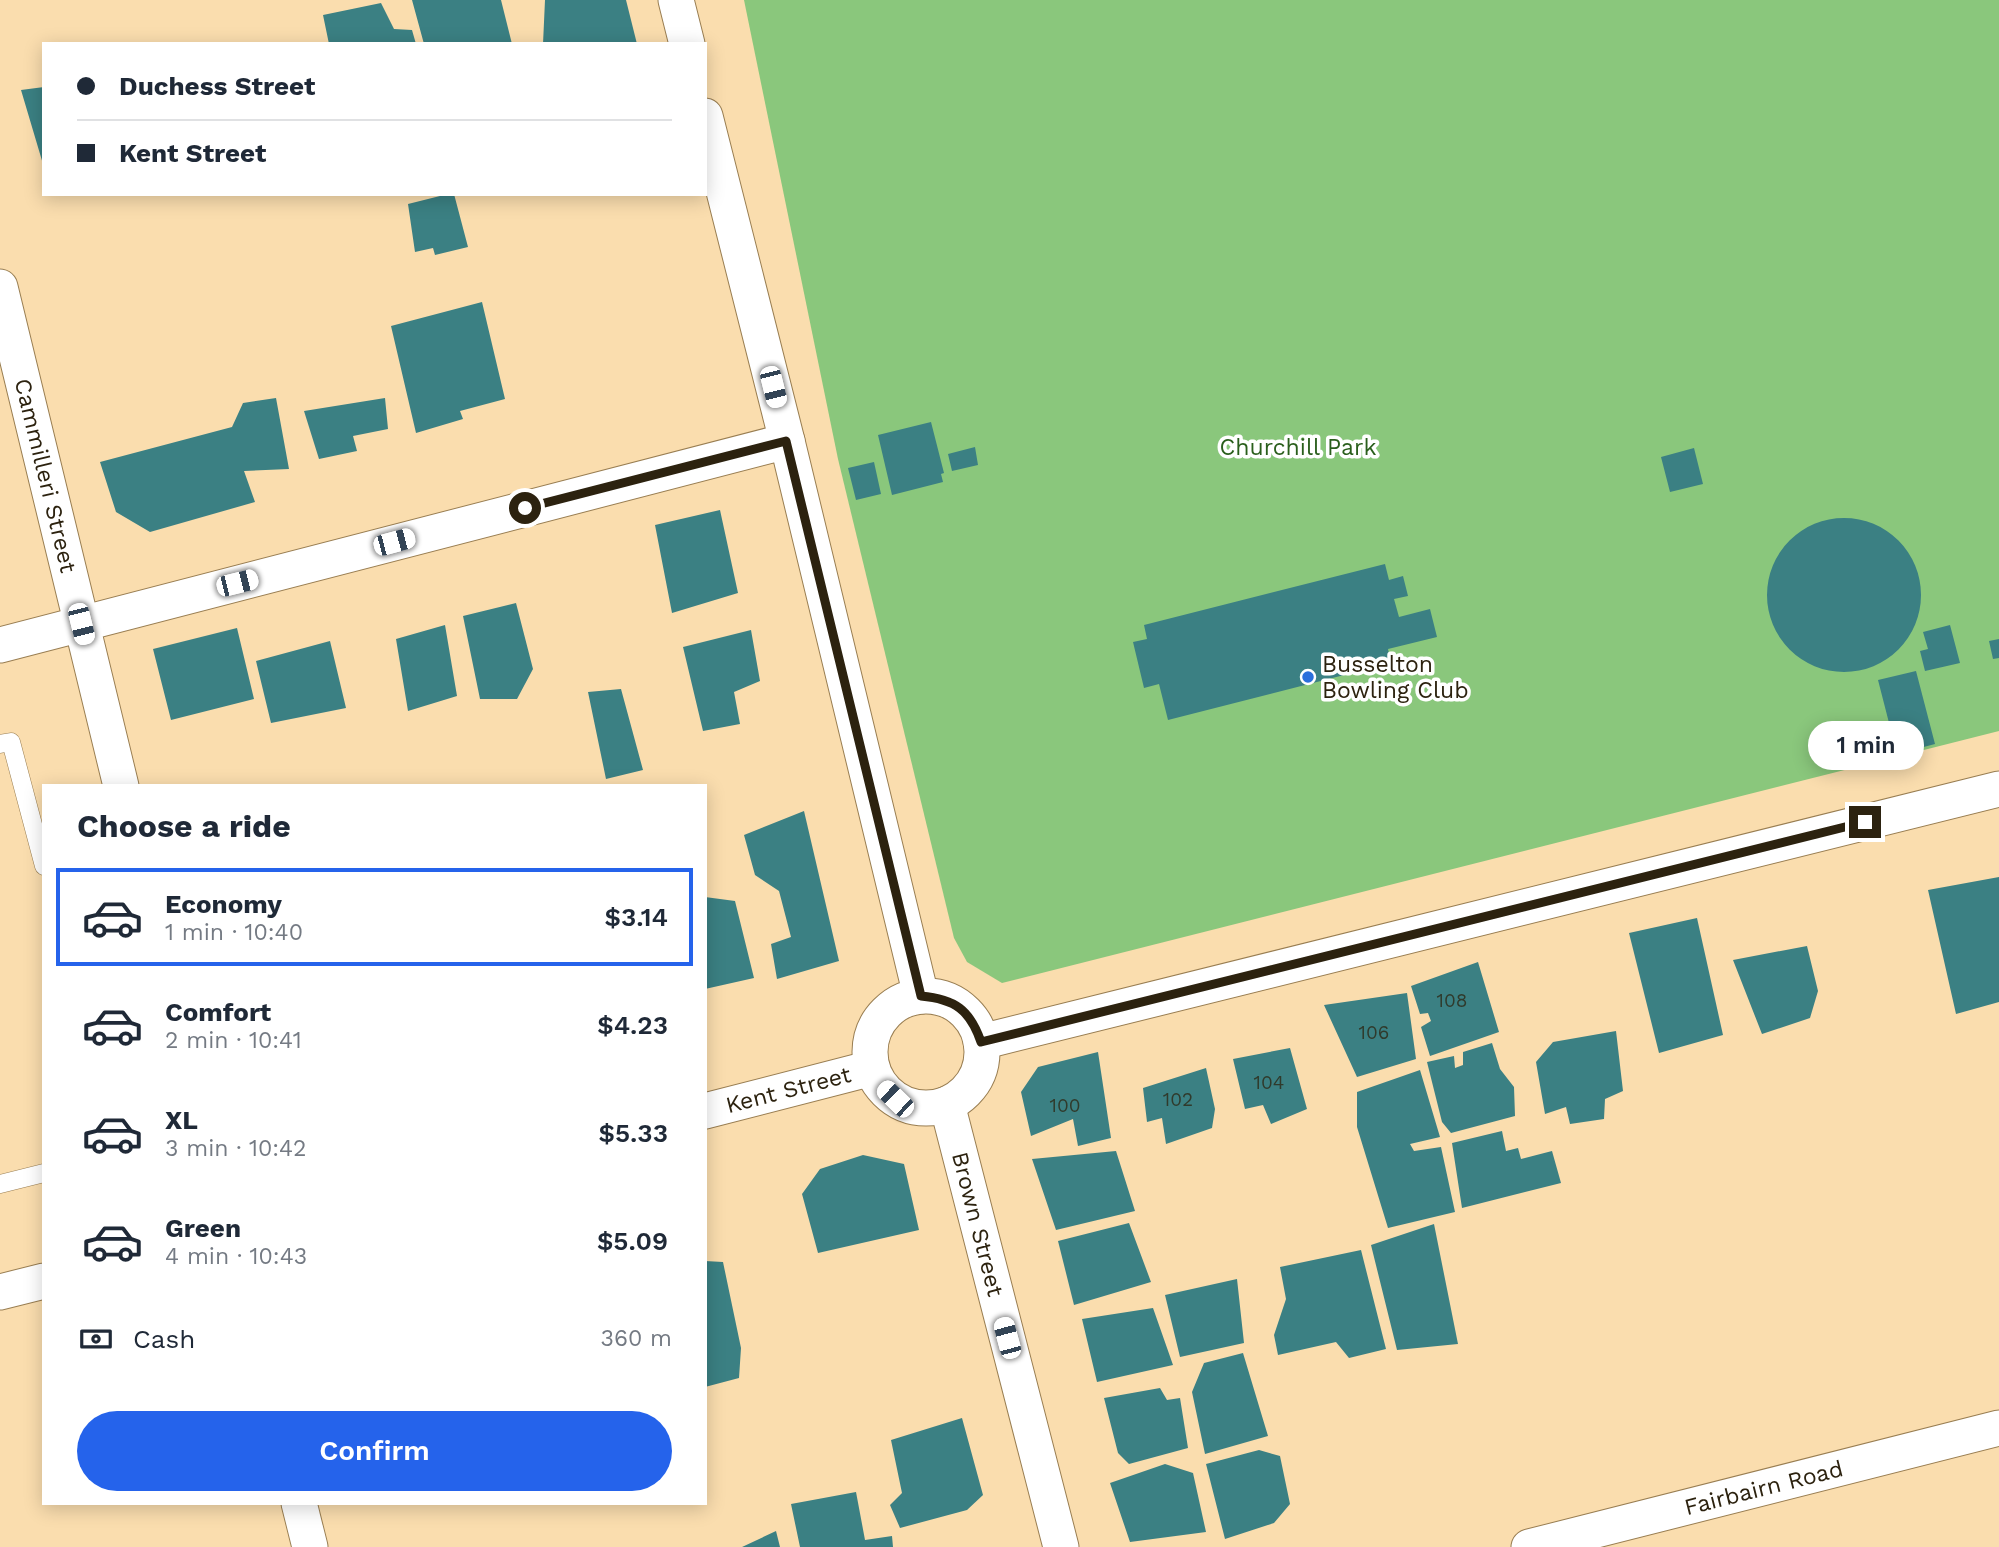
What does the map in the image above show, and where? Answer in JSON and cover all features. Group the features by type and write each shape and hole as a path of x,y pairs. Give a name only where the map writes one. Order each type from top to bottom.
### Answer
{"street":[{"path":"676,0 686,42"},
{"path":"707,124 921,996"},
{"name":"Cammilleri Street","path":"0,287 121,784"},
{"path":"0,645 786,441"},
{"path":"981,1042 1999,789"},
{"path":"921,996 941,998 962,1009 975,1024 981,1042 981,1061 975,1078 964,1093 947,1104 928,1108 912,1106 895,1099 880,1085 872,1068 870,1048 875,1028 887,1012 903,1001 921,996"},
{"name":"Kent Street","path":"707,1110 872,1068"},
{"name":"Brown Street","path":"947,1104 1061,1547"},
{"path":"0,1292 42,1282"},
{"name":"Fairbairn Road","path":"1529,1547 1999,1428"},
{"path":"300,1505 310,1547"}],"lane":[{"path":"0,744 11,741 42,858"},
{"path":"0,1184 42,1174"}],"green space":[{"name":"Churchill Park","path":"744,0 1999,0 1999,731 1002,983 967,962 954,938 838,459"}],"building":[{"path":"412,0 501,0 512,42 423,42"},
{"path":"545,0 626,0 636,42 543,42"},
{"path":"381,3 394,29 412,30 415,42 329,42 323,15"},
{"path":"42,87 42,161 21,90"},
{"path":"440,196 455,196 468,247 435,255 433,248 415,252 408,204"},
{"path":"482,302 505,399 460,411 463,419 416,433 391,326"},
{"path":"276,398 289,469 244,471 255,502 150,532 116,512 100,462 232,427 243,403"},
{"path":"385,398 388,429 353,436 357,451 319,459 304,411"},
{"path":"931,422 944,473 941,474 943,482 892,495 878,435"},
{"path":"975,447 978,465 952,471 948,454"},
{"path":"1694,448 1703,484 1670,492 1661,457"},
{"path":"874,462 881,494 856,500 848,468"},
{"path":"720,510 738,593 672,613 655,525"},
{"path":"1844,518 1874,524 1899,540 1915,565 1921,595 1915,625 1899,650 1874,666 1844,672 1814,666 1789,650 1773,625 1767,595 1773,565 1789,540 1814,524"},
{"path":"1385,564 1389,580 1403,576 1408,596 1394,599 1399,617 1430,609 1437,637 1388,649 1391,663 1168,720 1159,684 1144,688 1133,642 1147,639 1144,625"},
{"path":"516,603 533,669 517,699 480,699 463,616"},
{"path":"445,625 457,696 408,711 396,639"},
{"path":"1950,625 1960,663 1925,671 1920,651 1928,649 1923,632"},
{"path":"237,628 254,699 171,720 153,649"},
{"path":"751,630 760,681 734,692 740,724 703,731 683,647"},
{"path":"1999,639 1999,658 1993,659 1989,641"},
{"path":"330,641 346,708 271,723 256,661"},
{"path":"1916,671 1935,744 1897,754 1878,680"},
{"path":"621,689 643,770 606,779 588,692"},
{"path":"804,811 839,961 777,979 771,944 791,937 779,891 755,875 744,835"},
{"path":"1999,877 1999,1002 1956,1014 1928,890"},
{"path":"707,897 735,901 754,978 707,989"},
{"path":"1697,918 1723,1035 1659,1053 1629,933"},
{"path":"1807,946 1818,991 1810,1018 1762,1034 1733,960"},
{"path":"1478,962 1499,1032 1430,1056 1421,1027 1431,1021 1428,1013 1420,1014 1411,986"},
{"path":"1407,993 1416,1059 1357,1077 1324,1005"},
{"path":"1616,1031 1623,1091 1605,1099 1604,1119 1570,1124 1566,1107 1545,1114 1536,1062 1553,1042"},
{"path":"1492,1043 1500,1069 1514,1087 1515,1116 1451,1133 1442,1122 1427,1062 1454,1056 1455,1068 1463,1065 1463,1052"},
{"path":"1290,1048 1307,1109 1271,1124 1263,1105 1245,1109 1233,1059"},
{"path":"1098,1052 1111,1138 1078,1146 1073,1119 1031,1136 1021,1092 1038,1067"},
{"path":"1206,1068 1215,1109 1212,1128 1166,1144 1162,1118 1147,1122 1143,1088"},
{"path":"1420,1070 1440,1137 1410,1144 1414,1151 1441,1147 1455,1212 1388,1228 1357,1127 1357,1092"},
{"path":"1502,1131 1506,1151 1518,1148 1521,1159 1552,1151 1561,1183 1462,1208 1452,1143"},
{"path":"1116,1151 1135,1211 1056,1230 1032,1159"},
{"path":"863,1155 904,1164 919,1230 818,1253 802,1194 820,1169"},
{"path":"1129,1223 1151,1282 1074,1305 1058,1241"},
{"path":"1434,1224 1458,1344 1397,1350 1371,1245"},
{"path":"1361,1250 1386,1349 1349,1358 1336,1342 1278,1355 1274,1335 1286,1299 1280,1267"},
{"path":"707,1261 723,1262 741,1348 739,1378 707,1386"},
{"path":"1237,1279 1244,1343 1180,1357 1165,1295"},
{"path":"1153,1308 1173,1365 1097,1382 1082,1319"},
{"path":"1243,1353 1268,1436 1205,1454 1192,1392 1204,1363"},
{"path":"1160,1388 1167,1400 1180,1398 1188,1448 1129,1464 1118,1453 1104,1398"},
{"path":"962,1418 983,1495 967,1510 900,1528 890,1505 902,1493 891,1440"},
{"path":"1259,1450 1280,1456 1290,1504 1274,1523 1225,1539 1206,1464"},
{"path":"1165,1464 1193,1473 1206,1532 1130,1542 1110,1483"},
{"path":"856,1492 865,1540 892,1536 893,1547 800,1547 791,1504"},
{"path":"776,1531 780,1547 742,1547"}],"place":[{"name":"Busselton Bowling Club","path":"1308,677"}],"route":[{"path":"525,508 786,441 921,996 941,998 962,1009 975,1024 981,1042 1865,822"}]}
